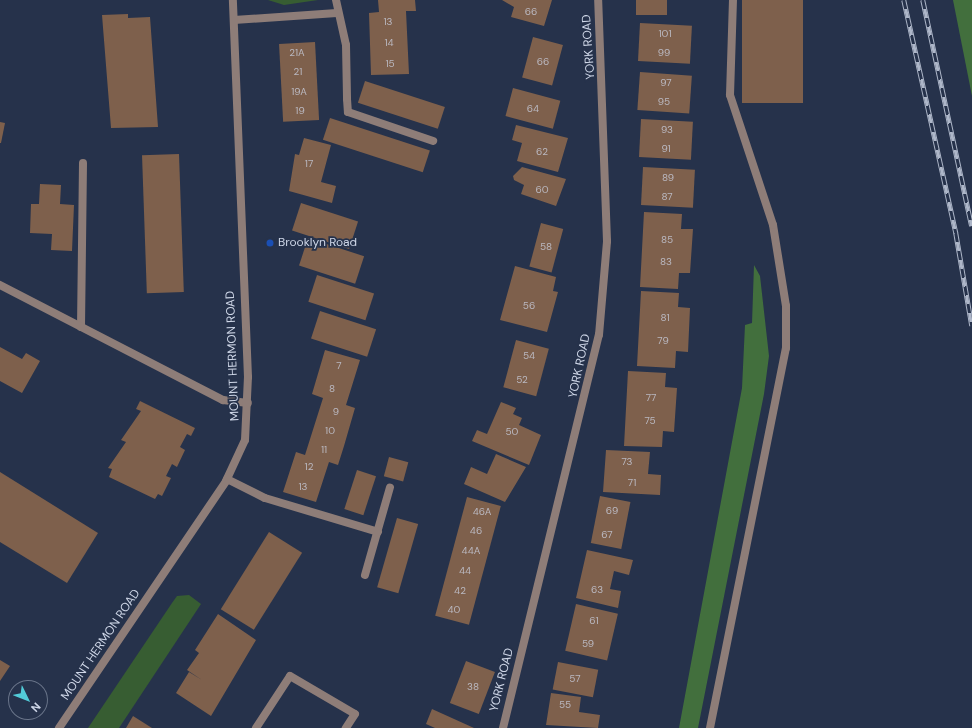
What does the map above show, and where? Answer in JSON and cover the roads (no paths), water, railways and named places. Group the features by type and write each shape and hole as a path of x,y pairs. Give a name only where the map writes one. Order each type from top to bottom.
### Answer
{"street":[{"name":"MOUNT HERMON ROAD","path":"60,728 227,479 243,448 248,403 233,0"},
{"path":"336,0 337,13 346,46 348,112 433,141"},
{"name":"YORK ROAD","path":"503,728 599,335 607,240 598,0"},
{"path":"710,728 786,348 786,306 774,225 730,95 733,0"},
{"path":"234,20 337,13"},
{"path":"81,327 83,163"},
{"path":"0,285 222,400 248,403"},
{"path":"227,479 265,498 378,532"},
{"path":"365,576 390,487"},
{"path":"256,728 290,676 356,714 346,728"}],"railway":[{"path":"904,0 956,233 972,326"},
{"path":"923,0 972,226"}],"place":[{"name":"Brooklyn Road","path":"270,243"}]}
